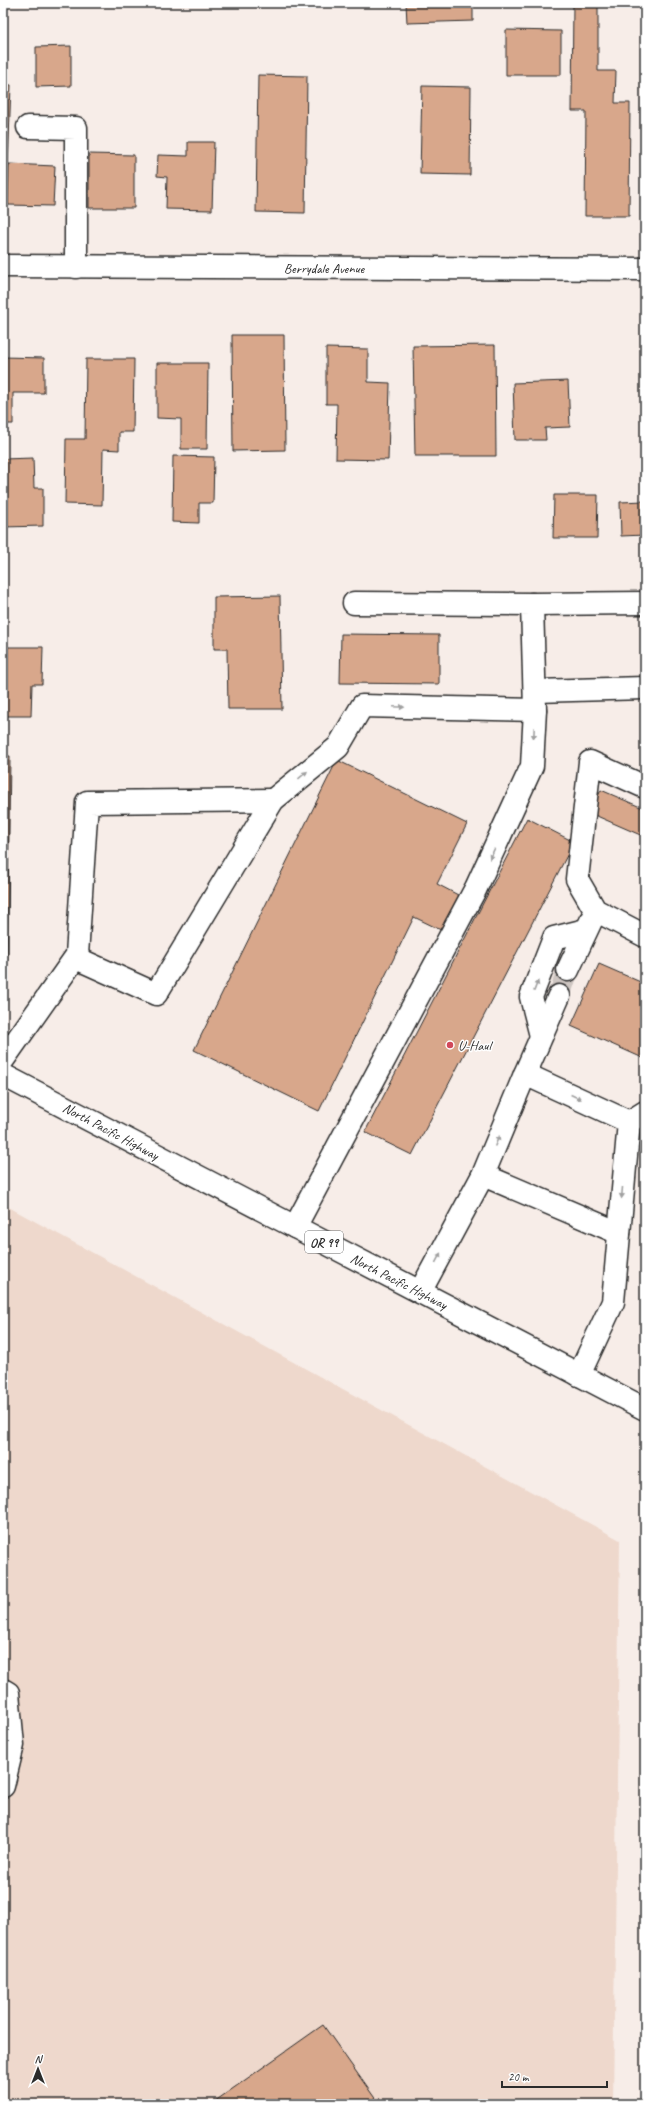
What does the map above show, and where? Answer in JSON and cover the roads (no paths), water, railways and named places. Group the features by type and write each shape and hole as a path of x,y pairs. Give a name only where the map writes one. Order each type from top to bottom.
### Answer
{"main road":[{"path":"28,127 76,128 76,266"},
{"name":"Berrydale Avenue","path":"3,266 645,269"},
{"path":"354,603 532,604 645,602"},
{"path":"295,1227 476,888 532,766 535,701 532,604"},
{"path":"76,958 156,994 273,800 338,747 362,706 535,701 645,688"},
{"path":"645,787 590,762 577,879 595,910 645,936"},
{"path":"3,1060 77,955 87,802 273,800"},
{"path":"568,970 595,910"},
{"path":"541,1036 531,997 554,938 586,930"},
{"path":"420,1292 483,1175 559,996"},
{"path":"525,1074 637,1117 619,1233 612,1302 579,1375"},
{"name":"North Pacific Highway","path":"3,1075 645,1409"},
{"path":"483,1175 619,1233"},
{"path":"3,1690 8,1693 13,1745 3,1786"}],"tunnel":[{"path":"559,996 568,970"}],"place":[{"name":"U-Haul","path":"450,1045"}]}
